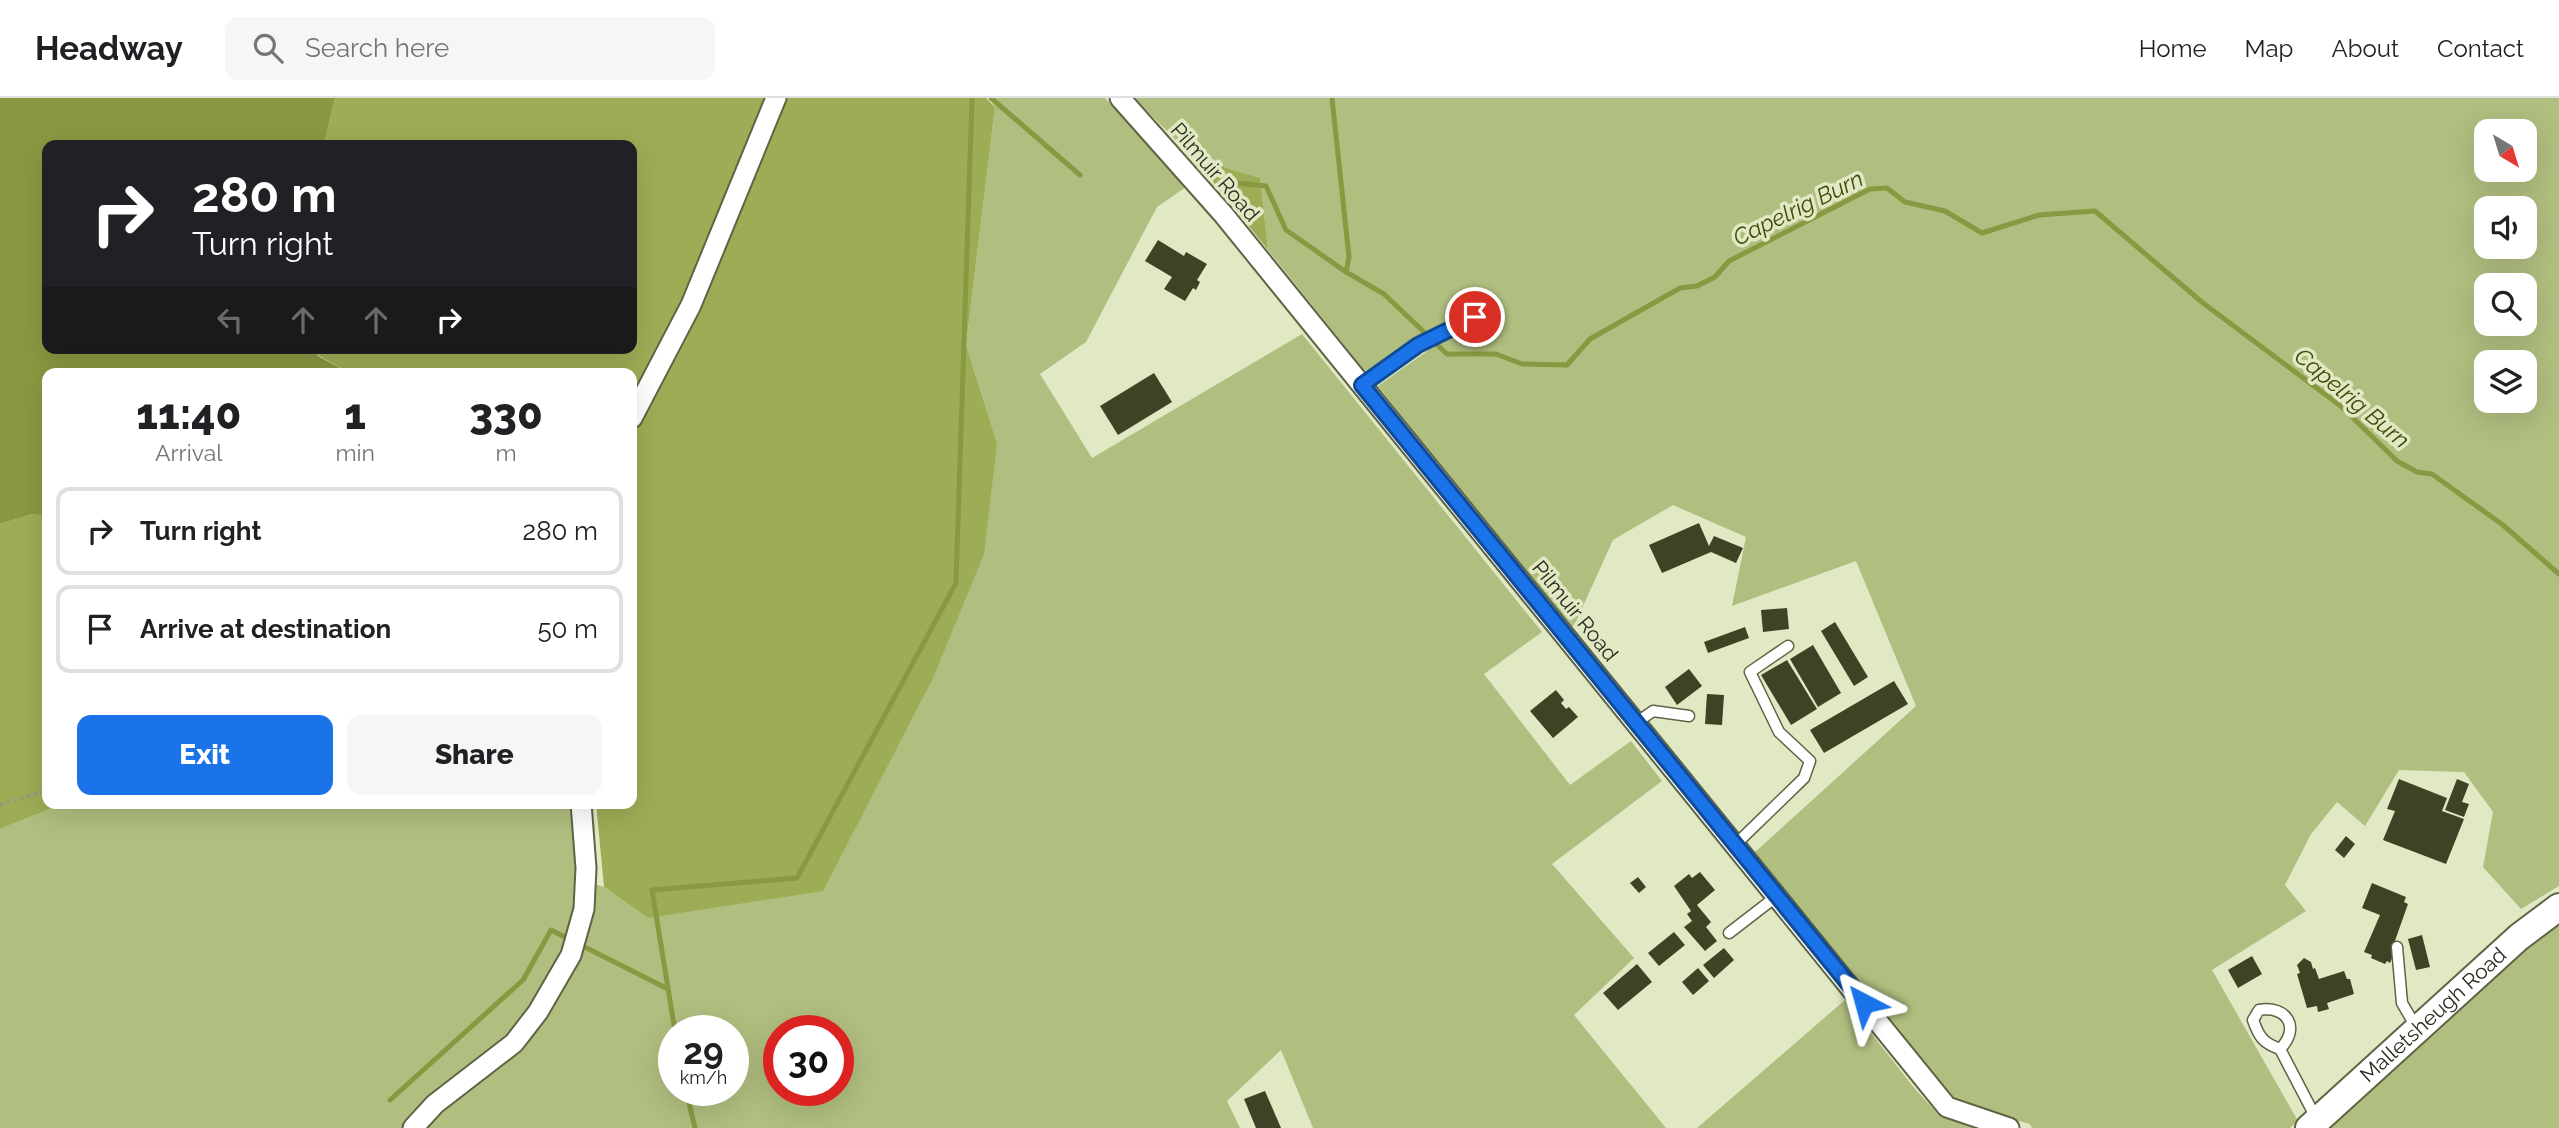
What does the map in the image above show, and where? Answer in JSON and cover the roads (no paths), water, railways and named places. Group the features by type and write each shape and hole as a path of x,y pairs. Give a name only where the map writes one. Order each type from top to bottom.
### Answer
{"street":[{"path":"637,408 691,305 776,98"},
{"name":"Pilmuir Road","path":"1120,98 1223,214 1947,1107 2010,1128"},
{"path":"413,1128 435,1104 514,1043 538,1012 571,955 584,909 586,868 581,809"},
{"name":"Malletsheugh Road","path":"2314,1124 2519,937 2559,907"}],"lane":[{"path":"1362,385 1418,345 1475,317"},
{"path":"1735,845 1804,778 1810,761 1779,732 1750,672 1788,646"},
{"path":"1636,723 1653,711 1689,716"},
{"path":"1729,933 1777,896"},
{"path":"2397,947 2402,1003 2418,1030"},
{"path":"2280,1049 2288,1041 2288,1019 2280,1011 2259,1010 2253,1020 2259,1035 2265,1043 2280,1049 2314,1124"}],"waterway":[{"path":"672,1015 652,890 797,878 956,583 972,98"},
{"path":"991,98 1080,175"},
{"path":"1332,98 1349,257 1346,272"},
{"name":"Capelrig Burn","path":"1227,182 1266,186 1286,230 1346,272 1384,294 1447,354 1496,354 1522,364 1567,365 1590,339 1680,288 1697,286 1715,277 1729,261 1870,189 1887,188 1905,202 1945,211 1982,233 2039,215 2095,211 2203,303 2342,407 2397,461 2417,472 2432,474 2503,525 2559,574"},
{"path":"390,1100 523,980 551,930 668,989"},
{"path":"690,1106 695,1128"}]}
